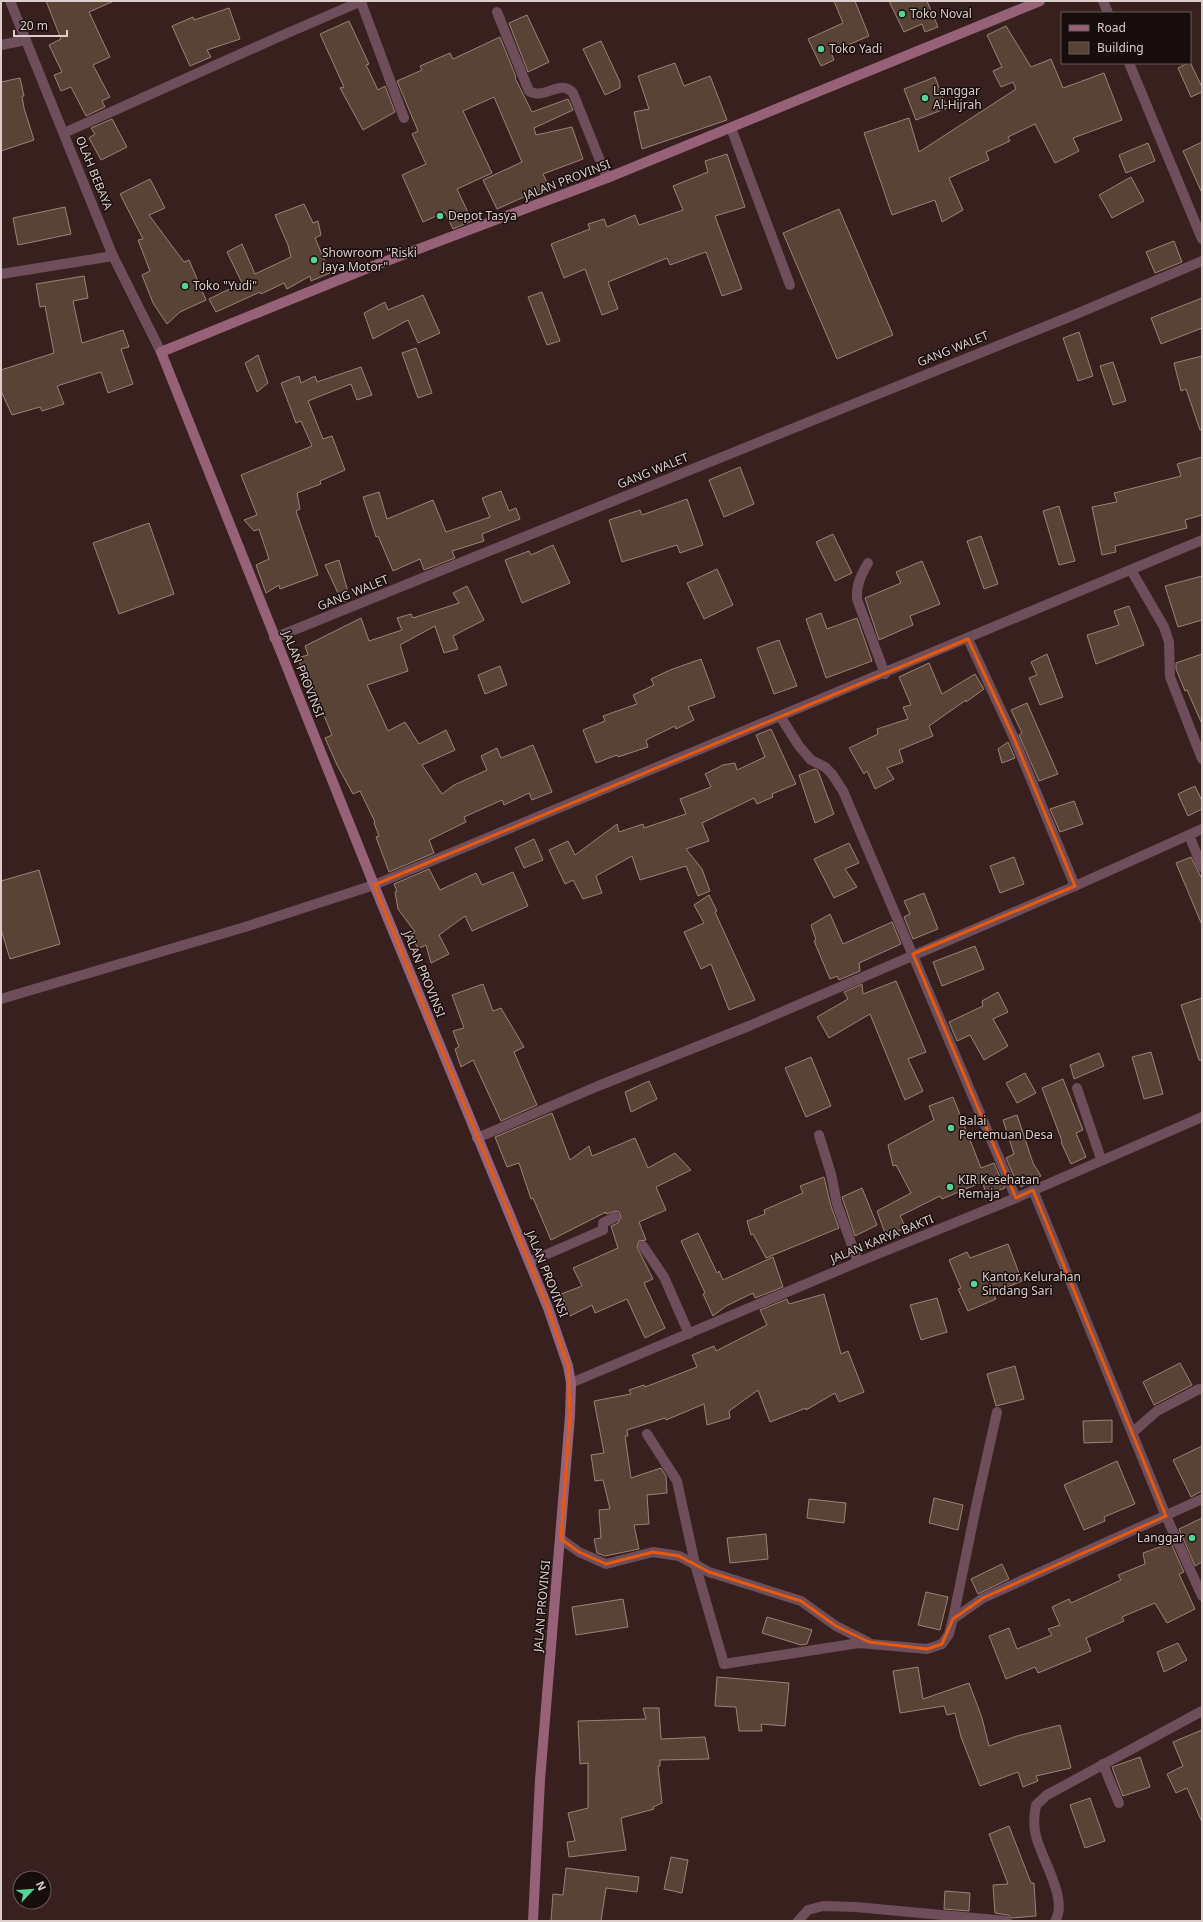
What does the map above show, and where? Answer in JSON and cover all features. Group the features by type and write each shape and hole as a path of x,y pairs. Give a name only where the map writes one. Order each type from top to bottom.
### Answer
{"main road":[{"name":"JALAN PROVINSI","path":"532,1921 540,1788 570,1424 571,1383 563,1351 529,1262 374,886 164,363 161,352 368,268 607,178 1040,1"}],"street":[{"name":"OLAH BEBAYA","path":"10,1 113,256 161,352"},
{"path":"64,133 361,1 404,118"},
{"path":"1103,1 1108,12"},
{"path":"497,12 529,91 533,94 538,94 562,87 567,88 573,93 607,178"},
{"path":"1,45 26,40"},
{"path":"1129,64 1202,238"},
{"path":"731,128 790,286"},
{"path":"1,274 113,256"},
{"name":"GANG WALET","path":"274,638 1042,328 1202,261"},
{"path":"1,999 245,927 374,886 780,716 885,674 1202,540"},
{"path":"868,562 860,577 856,590 857,599 885,674"},
{"path":"1131,570 1164,627 1169,642 1170,677 1202,759"},
{"path":"968,639 1013,736 1075,886"},
{"path":"780,716 799,746 811,760 832,774 843,791 1016,1198"},
{"path":"477,1138 598,1086 749,1026 913,954 1075,886 1202,829"},
{"path":"1188,835 1202,867"},
{"path":"1077,1088 1101,1159"},
{"name":"JALAN KARYA BAKTI","path":"571,1383 858,1262 1016,1198 1101,1159 1202,1117"},
{"path":"819,1135 837,1204 858,1262"},
{"path":"1034,1190 1166,1516 1202,1596"},
{"path":"529,1262 603,1230 603,1223 615,1217"},
{"path":"643,1246 664,1277 689,1334"},
{"path":"1132,1433 1157,1411 1199,1389"},
{"path":"648,1434 677,1481 695,1564 724,1664 772,1655 869,1642 927,1650 936,1647 946,1640 953,1619 977,1502 998,1412"},
{"path":"953,1619 983,1598 1202,1499"},
{"path":"561,1539 579,1552 606,1564 653,1552 679,1556 709,1572 801,1601 836,1626 869,1642"},
{"path":"1055,1921 1060,1906 1035,1835 1033,1818 1036,1805 1047,1795 1202,1711"},
{"path":"1103,1764 1119,1803"},
{"path":"798,1921 808,1910 823,1906 856,1907 1007,1921"}],"highlighted area":[{"path":"968,639 1013,736 1075,886 913,954 1016,1198 1033,1190 1166,1516 983,1598 953,1619 942,1644 927,1649 869,1642 836,1626 801,1601 709,1572 679,1556 653,1552 606,1564 579,1552 561,1539 570,1416 568,1366 548,1308 374,885"}],"building":[{"path":"46,1 114,1 89,12 110,57 93,65 110,97 102,101 105,107 86,116 71,87 61,91 54,75 62,72 49,45 61,39"},
{"path":"834,1 855,1 869,36 831,52 834,60 821,66 808,39 843,23"},
{"path":"889,1 927,1 938,27 925,32 922,24 904,32"},
{"path":"229,8 240,39 207,50 211,57 190,66 172,26 193,17 194,20"},
{"path":"527,15 549,62 528,72 509,23"},
{"path":"349,21 369,64 366,65 378,90 385,86 395,112 363,130 340,88 344,87 320,34"},
{"path":"1006,26 1031,67 1051,59 1063,88 1104,73 1122,120 1073,138 1079,151 1055,163 1035,124 1008,137 1010,141 986,152 989,160 949,178 963,210 942,222 935,200 892,215 864,133 909,118 919,152 1016,89 1013,82 1001,87 993,71 1002,67 987,35"},
{"path":"500,37 516,77 515,78 532,112 568,99 573,110 534,128 536,135 572,127 583,159 543,174 550,189 537,195 535,192 497,209 483,180 522,162 494,97 463,111 492,173 457,189 472,221 453,229 445,212 423,222 402,175 426,164 412,134 418,131 397,81 422,70 420,66 450,53 453,59"},
{"path":"601,41 620,82 620,88 605,95 583,49"},
{"path":"675,63 684,86 710,76 727,120 642,149 634,112 649,109 638,76"},
{"path":"1186,64 1191,64 1202,87 1202,92 1191,97 1178,68"},
{"name":"Langgar Al-Hijrah","path":"935,77 947,108 916,120 904,89"},
{"path":"20,78 24,96 22,96 24,108 34,140 1,151 1,82"},
{"path":"112,119 127,147 101,160 89,138 95,134 91,128"},
{"path":"1202,142 1202,193 1183,151"},
{"path":"1148,143 1155,161 1126,173 1119,155"},
{"path":"727,154 745,207 715,216 742,289 722,296 706,252 670,265 667,258 608,282 618,309 602,315 585,269 564,278 551,244 590,229 588,224 604,219 607,227 635,215 639,225 683,210 673,186 708,172 705,161"},
{"path":"1131,177 1144,201 1112,218 1099,195"},
{"path":"150,179 165,208 149,215 184,262 189,260 206,300 180,312 167,324 153,303 142,275 150,271 138,240 143,239 120,194"},
{"path":"304,204 313,223 318,221 321,235 315,238 330,273 311,281 310,276 287,289 284,283 216,312 209,299 242,283 227,252 242,244 255,274 291,257 288,245 275,215"},
{"path":"65,207 71,234 18,245 13,218"},
{"path":"839,209 893,335 837,359 783,233"},
{"path":"1174,241 1182,262 1155,273 1146,252"},
{"path":"84,276 88,298 73,301 82,343 123,330 129,347 121,349 133,384 108,393 101,372 57,386 64,404 42,411 40,407 12,415 1,391 1,370 54,353 45,306 40,307 36,284"},
{"path":"542,292 560,341 547,345 528,297"},
{"path":"423,295 440,333 418,343 408,320 373,339 364,313 385,302 388,310"},
{"path":"1202,298 1202,328 1161,344 1151,318"},
{"path":"1079,332 1093,376 1078,381 1063,338"},
{"path":"416,348 432,393 418,398 402,353"},
{"path":"258,355 268,383 257,392 245,363"},
{"path":"1202,356 1202,430 1200,430 1186,389 1181,391 1174,363"},
{"path":"1113,362 1126,401 1113,405 1100,366"},
{"path":"361,367 372,395 357,400 351,384 308,401 323,439 332,436 345,470 320,481 321,484 297,493 300,509 296,511 318,575 280,589 279,585 266,593 256,565 269,559 259,529 254,531 244,520 257,515 241,475 312,446 301,421 296,423 281,383 299,376 301,383 315,376 317,382"},
{"path":"1202,457 1202,515 1185,520 1187,528 1115,546 1116,552 1102,555 1092,507 1117,502 1114,493 1181,476 1177,464"},
{"path":"740,467 754,504 724,517 709,480"},
{"path":"501,491 509,511 516,508 520,519 482,534 484,541 452,551 455,558 424,570 420,559 393,571 378,536 376,537 363,497 379,492 387,519 433,500 446,532 490,517 482,498"},
{"path":"687,499 703,545 680,553 677,545 622,562 609,520 640,510 642,515"},
{"path":"1059,506 1075,561 1059,565 1043,511"},
{"path":"149,523 174,594 119,614 93,543"},
{"path":"833,534 852,573 835,581 816,542"},
{"path":"981,536 998,584 984,589 967,541"},
{"path":"553,545 570,583 522,603 505,560 529,551 531,555"},
{"path":"339,560 350,599 342,602 325,565"},
{"path":"922,561 940,604 910,616 913,625 879,640 865,598 901,583 896,572"},
{"path":"717,569 733,605 704,619 687,583"},
{"path":"1202,576 1202,620 1178,627 1165,586"},
{"path":"467,586 484,620 453,636 458,649 444,653 435,626 400,645 408,671 367,685 388,731 405,722 419,744 446,730 455,750 422,765 442,794 454,785 487,770 481,756 497,748 501,758 533,745 552,792 532,800 529,793 504,805 502,800 464,817 466,822 429,840 434,853 389,872 376,837 379,836 374,823 375,822 360,791 353,794 337,765 325,738 332,735 313,688 309,690 307,679 297,658 308,655 305,646 361,618 369,641 402,630 397,618 411,614 413,618 459,603 453,593"},
{"path":"1129,606 1144,645 1096,664 1087,635 1119,625 1114,611"},
{"path":"821,613 827,629 857,618 872,661 826,678 806,619"},
{"path":"779,640 797,686 774,694 757,648"},
{"path":"1047,654 1063,697 1040,705 1029,678 1037,675 1031,662"},
{"path":"1202,654 1202,724 1187,690 1185,691 1176,669 1176,663"},
{"path":"701,659 715,697 688,707 694,720 676,729 675,726 646,740 648,747 618,757 617,755 596,763 583,730 605,721 603,716 637,704 633,695 654,685 651,679 670,670"},
{"path":"929,663 942,694 975,674 984,689 929,726 933,736 899,750 903,762 887,768 894,779 875,789 867,771 864,774 849,748 878,734 877,729 908,719 903,707 911,705 899,677"},
{"path":"500,666 507,685 485,694 478,675"},
{"path":"1027,703 1058,774 1039,781 1019,735 1022,733 1011,710"},
{"path":"771,729 796,784 772,794 773,797 757,804 754,798 702,823 709,841 686,849 702,869 710,891 698,896 686,866 640,880 632,856 596,876 602,893 583,899 573,880 565,884 549,850 568,841 575,855 617,824 619,832 643,824 644,828 686,814 680,799 711,787 705,774 723,765 735,763 737,770 765,757 756,735"},
{"path":"1008,742 1015,758 1002,763 998,749"},
{"path":"815,769 818,771 834,814 815,823 799,775"},
{"path":"1195,786 1202,801 1202,809 1188,816 1178,794"},
{"path":"1074,801 1083,824 1060,832 1050,809"},
{"path":"534,839 543,860 524,868 515,848"},
{"path":"849,843 859,863 845,869 857,887 834,898 814,859"},
{"path":"1014,857 1024,884 1000,893 990,866"},
{"path":"1191,857 1202,879 1202,925 1176,863"},
{"path":"429,869 440,890 476,873 482,885 513,872 528,906 472,931 465,916 439,935 449,954 431,963 426,945 418,949 411,934 415,932 398,909 395,892 397,891 394,884"},
{"path":"39,870 60,944 10,959 1,929 1,881"},
{"path":"924,893 938,929 913,939 904,917 910,914 904,901"},
{"path":"709,895 717,911 715,912 755,1000 729,1010 711,964 701,969 684,932 704,923 694,905"},
{"path":"830,914 843,944 892,922 901,944 859,963 860,971 839,980 837,976 830,979 814,941 816,940 811,925"},
{"path":"975,946 984,969 942,986 933,962"},
{"path":"896,981 926,1052 908,1059 923,1091 905,1100 870,1014 829,1038 817,1017 848,999 844,992 862,984 863,994"},
{"path":"483,984 493,1011 501,1008 524,1047 514,1052 537,1105 501,1121 473,1060 461,1067 455,1049 459,1047 453,1031 464,1028 452,995"},
{"path":"998,992 1008,1012 993,1019 1008,1046 984,1060 970,1035 957,1041 949,1022 983,1006 982,1001"},
{"path":"1202,998 1202,1060 1199,1060 1181,1005"},
{"path":"1151,1052 1163,1094 1144,1099 1132,1057"},
{"path":"1099,1053 1104,1066 1074,1079 1070,1065"},
{"path":"811,1057 831,1106 806,1117 785,1068"},
{"path":"1025,1073 1036,1093 1017,1103 1006,1083"},
{"path":"1063,1079 1083,1130 1076,1133 1086,1157 1071,1164 1061,1142 1062,1141 1042,1088"},
{"path":"649,1081 657,1099 631,1112 625,1092"},
{"path":"953,1097 981,1168 994,1163 1005,1188 987,1195 982,1182 942,1199 940,1196 900,1216 906,1228 886,1236 877,1211 911,1193 896,1165 893,1166 888,1145 934,1120 929,1106"},
{"path":"552,1113 570,1160 589,1146 592,1156 635,1138 648,1168 675,1153 691,1170 656,1187 666,1210 639,1222 646,1240 639,1241 637,1247 653,1279 644,1283 665,1328 645,1338 627,1299 595,1313 592,1305 570,1316 561,1294 582,1286 573,1268 618,1248 611,1226 618,1223 621,1217 619,1212 616,1211 606,1214 606,1212 551,1240 533,1198 531,1199 519,1163 507,1167 495,1137"},
{"path":"1017,1115 1033,1163 1041,1176 1021,1187 1019,1182 1017,1183 1006,1158 1014,1154 1003,1120"},
{"path":"824,1177 831,1206 839,1228 766,1258 753,1234 751,1235 747,1221 765,1214 764,1210 803,1193 800,1186"},
{"path":"862,1188 877,1225 855,1236 842,1197"},
{"path":"698,1233 717,1273 719,1271 723,1280 773,1257 783,1287 755,1298 753,1293 726,1306 713,1316 703,1294 705,1293 681,1241"},
{"path":"1008,1244 1022,1281 993,1293 996,1299 968,1311 958,1289 961,1288 949,1260 967,1252 970,1258"},
{"path":"824,1294 841,1354 848,1351 864,1392 839,1402 835,1393 806,1410 806,1408 770,1422 758,1390 729,1411 730,1418 707,1425 704,1404 666,1420 665,1418 627,1430 628,1436 625,1436 631,1478 661,1468 666,1476 667,1493 647,1495 649,1524 634,1525 639,1549 605,1556 597,1553 594,1539 601,1538 599,1510 610,1509 603,1480 595,1481 591,1455 604,1453 594,1401 631,1394 629,1390 644,1385 645,1387 697,1367 692,1355 714,1346 716,1351 767,1325 760,1310 787,1299 789,1304"},
{"path":"937,1298 947,1332 921,1340 910,1305"},
{"path":"1180,1363 1192,1385 1154,1405 1143,1382"},
{"path":"1015,1366 1024,1399 996,1406 987,1374"},
{"path":"1112,1420 1112,1442 1084,1443 1083,1421"},
{"path":"1202,1446 1202,1491 1191,1497 1173,1460"},
{"path":"1117,1461 1135,1504 1104,1517 1105,1521 1084,1530 1064,1485"},
{"path":"934,1498 963,1505 958,1530 929,1523"},
{"path":"809,1499 846,1503 844,1523 807,1518"},
{"name":"Langgar","path":"1202,1518 1202,1562 1195,1566 1179,1529"},
{"path":"766,1534 768,1559 730,1563 727,1538"},
{"path":"1171,1543 1184,1572 1179,1574 1195,1609 1167,1623 1155,1603 1122,1617 1124,1621 1086,1638 1091,1651 1038,1673 1035,1667 1006,1679 989,1636 1009,1628 1017,1649 1052,1635 1048,1629 1060,1625 1052,1607 1069,1599 1071,1603 1121,1580 1118,1575 1145,1564 1143,1553"},
{"path":"1002,1564 1009,1579 978,1594 971,1579"},
{"path":"926,1592 948,1597 940,1630 918,1625"},
{"path":"623,1599 628,1627 576,1635 572,1607"},
{"path":"767,1617 812,1630 807,1644 801,1645 762,1633"},
{"path":"1178,1643 1187,1660 1164,1672 1157,1652"},
{"path":"918,1667 923,1699 969,1683 982,1718 989,1746 1017,1736 1060,1725 1071,1768 1036,1776 1038,1781 1023,1787 1018,1772 980,1786 961,1737 955,1713 947,1715 944,1706 900,1713 893,1671"},
{"path":"717,1677 789,1683 785,1726 761,1724 762,1731 739,1731 736,1707 715,1706"},
{"path":"643,1708 659,1708 661,1739 705,1737 709,1759 660,1760 660,1766 658,1766 662,1803 653,1807 654,1809 621,1818 626,1850 569,1857 567,1842 575,1841 568,1813 588,1808 588,1763 580,1764 578,1721 646,1719"},
{"path":"1202,1730 1202,1822 1187,1788 1176,1793 1167,1774 1183,1766 1173,1742"},
{"path":"1140,1757 1150,1787 1123,1796 1112,1767"},
{"path":"1090,1798 1105,1841 1085,1848 1070,1805"},
{"path":"1009,1826 1031,1883 1034,1883 1036,1916 1012,1918 1008,1915 995,1913 993,1885 1008,1884 989,1834"},
{"path":"671,1857 688,1860 682,1893 664,1889"},
{"path":"566,1868 639,1877 637,1892 606,1888 601,1921 551,1921 553,1894 563,1895"},
{"path":"945,1891 970,1893 969,1911 944,1909"}],"place":[{"name":"Toko Noval","path":"902,14"},
{"name":"Toko Yadi","path":"821,49"},
{"name":"Langgar Al-Hijrah","path":"925,98"},
{"name":"Depot Tasya","path":"440,216"},
{"name":"Showroom \"Riski Jaya Motor\"","path":"314,260"},
{"name":"Toko \"Yudi\"","path":"185,286"},
{"name":"Balai Pertemuan Desa","path":"951,1128"},
{"name":"KIR Kesehatan Remaja","path":"950,1187"},
{"name":"Kantor Kelurahan Sindang Sari","path":"974,1284"},
{"name":"Langgar","path":"1192,1538"}]}
